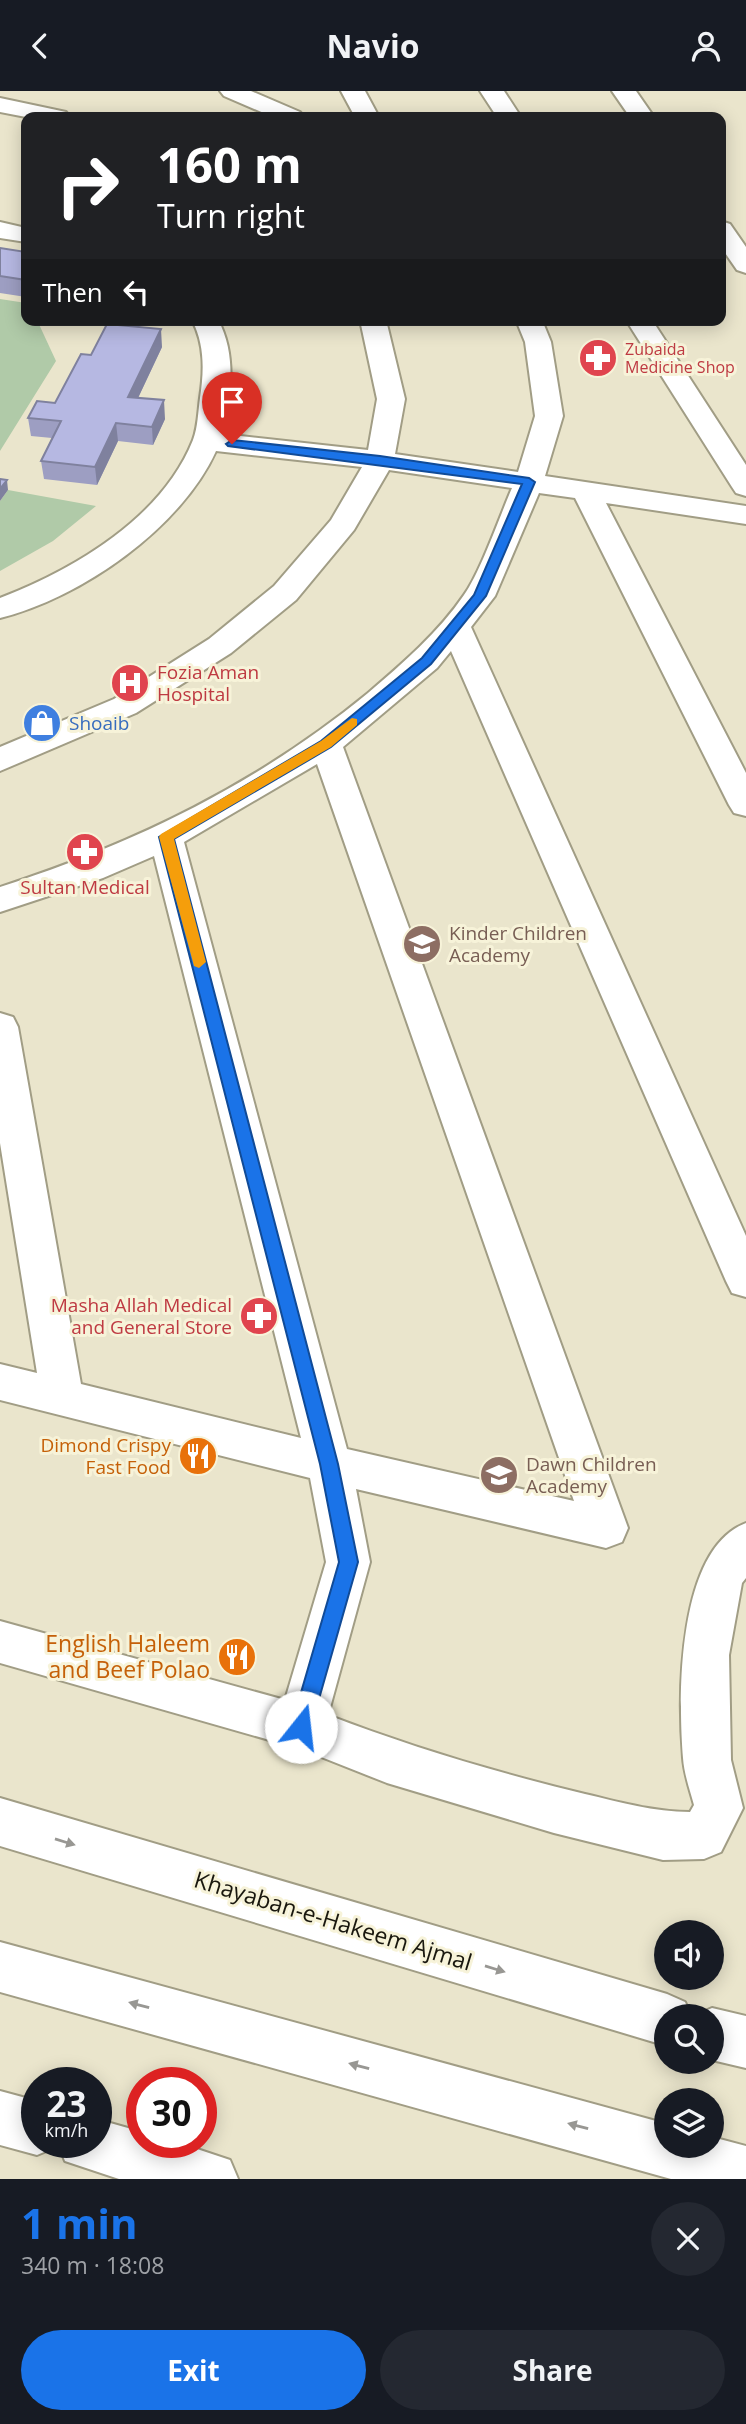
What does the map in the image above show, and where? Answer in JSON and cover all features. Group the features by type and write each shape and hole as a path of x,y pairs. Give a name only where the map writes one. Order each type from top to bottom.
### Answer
{"main road":[{"path":"232,91 280,112"},
{"path":"353,91 364,112"},
{"path":"492,91 506,112"},
{"path":"624,91 639,112"},
{"path":"0,105 34,112"},
{"path":"0,230 21,234"},
{"path":"726,236 746,265"},
{"path":"0,609 24,601 97,562 151,520 187,479 207,441 216,385 214,334 209,326"},
{"path":"0,760 125,706 220,646 285,593 344,524 380,460 391,399 374,326"},
{"path":"0,900 91,870 166,837 326,744 426,661 480,596 529,482 549,416 538,342 531,326"},
{"path":"643,326 746,487"},
{"path":"207,441 380,460 746,515"},
{"path":"585,490 746,805"},
{"path":"455,626 746,1281"},
{"path":"0,1382 329,1464 606,1528 326,744"},
{"path":"166,837 329,1464 348,1562 301,1727"},
{"path":"0,1027 62,1398"},
{"path":"0,1642 301,1727 387,1760 554,1810 663,1836 704,1835 719,1808 706,1761 706,1655 721,1576 746,1543"},
{"name":"Khayaban-e-Hakeem Ajmal","path":"0,1822 654,2016"},
{"path":"0,1967 746,2173"},
{"path":"724,2036 746,2042"},
{"path":"0,2118 21,2124"},
{"path":"112,2150 212,2179"}],"green space":[{"path":"0,299 21,302 21,326 40,326 56,361 0,451"},
{"path":"8,490 96,506 53,541 0,571 0,501"}],"building":[{"path":"0,248 21,251 21,279 0,276"},
{"path":"106,326 161,329 128,397 164,400 152,427 116,423 95,467 41,461 61,421 28,418 37,401 55,403 81,354 91,355"},
{"path":"0,479 7,480 0,489"}],"slow traffic":[{"path":"199,962 166,837 326,744 352,722"}],"place":[{"name":"Zubaida Medicine Shop","path":"598,358"},
{"name":"Fozia Aman Hospital","path":"130,683"},
{"name":"Shoaib","path":"42,723"},
{"name":"Sultan Medical","path":"85,852"},
{"name":"Kinder Children Academy","path":"422,944"},
{"name":"Masha Allah Medical and General Store","path":"259,1316"},
{"name":"Dimond Crispy Fast Food","path":"198,1456"},
{"name":"Dawn Children Academy","path":"499,1475"},
{"name":"English Haleem and Beef Polao","path":"237,1657"}],"route":[{"path":"232,444 380,460 529,482 480,596 426,661 326,744 166,837 329,1464 348,1562 301,1727"}]}
